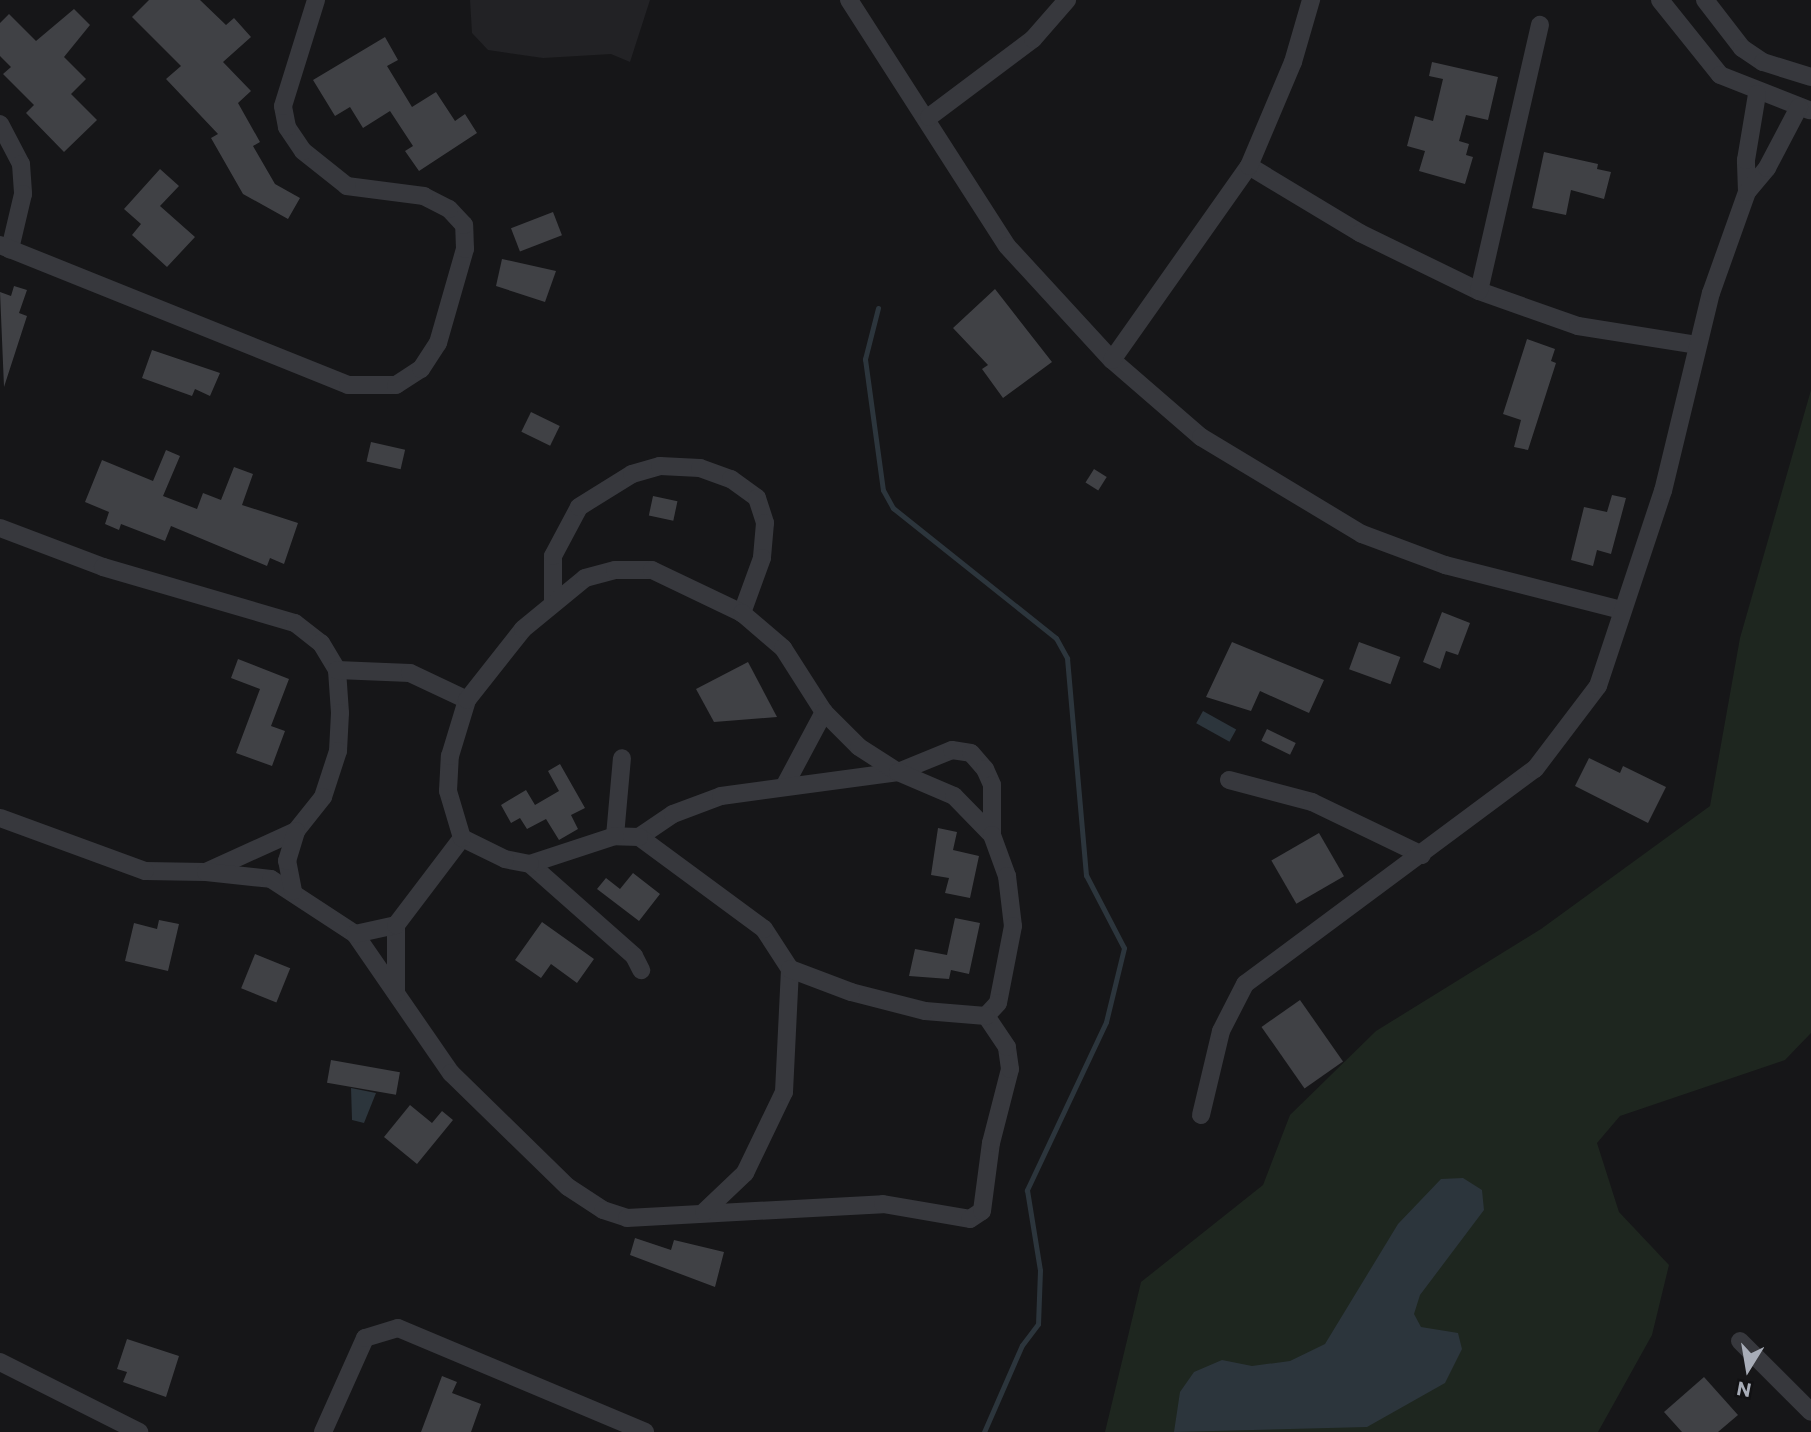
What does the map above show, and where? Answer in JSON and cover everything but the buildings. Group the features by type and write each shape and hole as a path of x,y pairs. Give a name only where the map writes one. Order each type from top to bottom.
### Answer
{"street":[{"path":"0,124 21,163 23,194 5,247 348,385 396,385 421,369 438,344 465,249 464,225 449,209 424,196 347,186 303,151 288,127 283,106 316,0"},
{"path":"849,0 929,117 1007,246 1112,360 1200,437 1362,534 1445,565 1621,611"},
{"path":"929,117 1033,39 1067,0"},
{"path":"1112,360 1249,166 1293,62 1311,0"},
{"path":"1660,0 1720,75 1758,94 1805,109 1767,168 1747,192"},
{"path":"1704,0 1742,48 1763,62 1811,77"},
{"path":"1479,291 1541,25"},
{"path":"1201,1115 1221,1031 1245,984 1535,769 1598,687 1663,491 1696,345 1747,192 1746,160 1758,94"},
{"path":"1249,166 1383,245 1479,291 1578,326 1696,345"},
{"path":"553,601 553,556 579,508 632,474 660,466 700,468 731,479 757,498 765,523 762,558 742,612"},
{"path":"0,528 103,567 295,623 321,643 337,670 338,751 323,797 296,831 286,861 293,891"},
{"path":"462,838 448,791 450,756 467,700 553,601 584,578 615,570 652,570 742,612 783,648 824,712 859,747 898,772 954,796 992,835"},
{"path":"337,670 410,673 467,700"},
{"path":"785,785 824,712"},
{"path":"639,838 673,814 709,801 785,785 898,772 932,755 971,753 992,785 992,835 1007,876 1013,926 998,1003 986,1016"},
{"path":"615,836 622,758"},
{"path":"1229,780 1312,802 1422,855"},
{"path":"0,818 135,868 206,872 271,880 293,891 355,934 451,1073 586,1201 649,1220 704,1212 883,1204 970,1219 982,1211 991,1143 1010,1069 1007,1047 986,1016 900,1005 790,969"},
{"path":"206,872 296,831"},
{"path":"530,864 615,836 639,838 764,929 790,969 784,1092 745,1172 704,1212"},
{"path":"462,838 530,864 634,956 640,970"},
{"path":"396,993 396,925 462,838"},
{"path":"355,934 396,925"},
{"path":"323,1432 366,1338 398,1328 645,1432"},
{"path":"1740,1340 1811,1412"},
{"path":"0,1362 139,1432"},
{"path":"102,1432 109,1415"}],"shaded area":[{"path":"470,0 650,0 630,62 611,54 543,58 488,50 472,33"},
{"path":"1811,390 1811,1033 1785,1060 1620,1116 1597,1143 1619,1212 1669,1265 1652,1335 1598,1432 1105,1432 1141,1282 1263,1185 1290,1115 1376,1031 1541,929 1710,806 1740,638"},
{"path":"1203,711 1236,729 1229,742 1196,723"},
{"path":"351,1088 376,1093 364,1123 352,1120"},
{"path":"1463,1178 1482,1190 1484,1210 1420,1295 1414,1314 1421,1327 1458,1333 1462,1349 1445,1383 1367,1427 1174,1432 1180,1392 1194,1372 1222,1360 1252,1366 1290,1361 1325,1344 1398,1224 1441,1179"}],"waterway":[{"path":"878,308 865,359 883,490 893,508 1056,638 1067,658 1086,875 1124,948 1106,1022 1027,1190 1040,1270 1038,1324 1022,1345 984,1432"}]}
